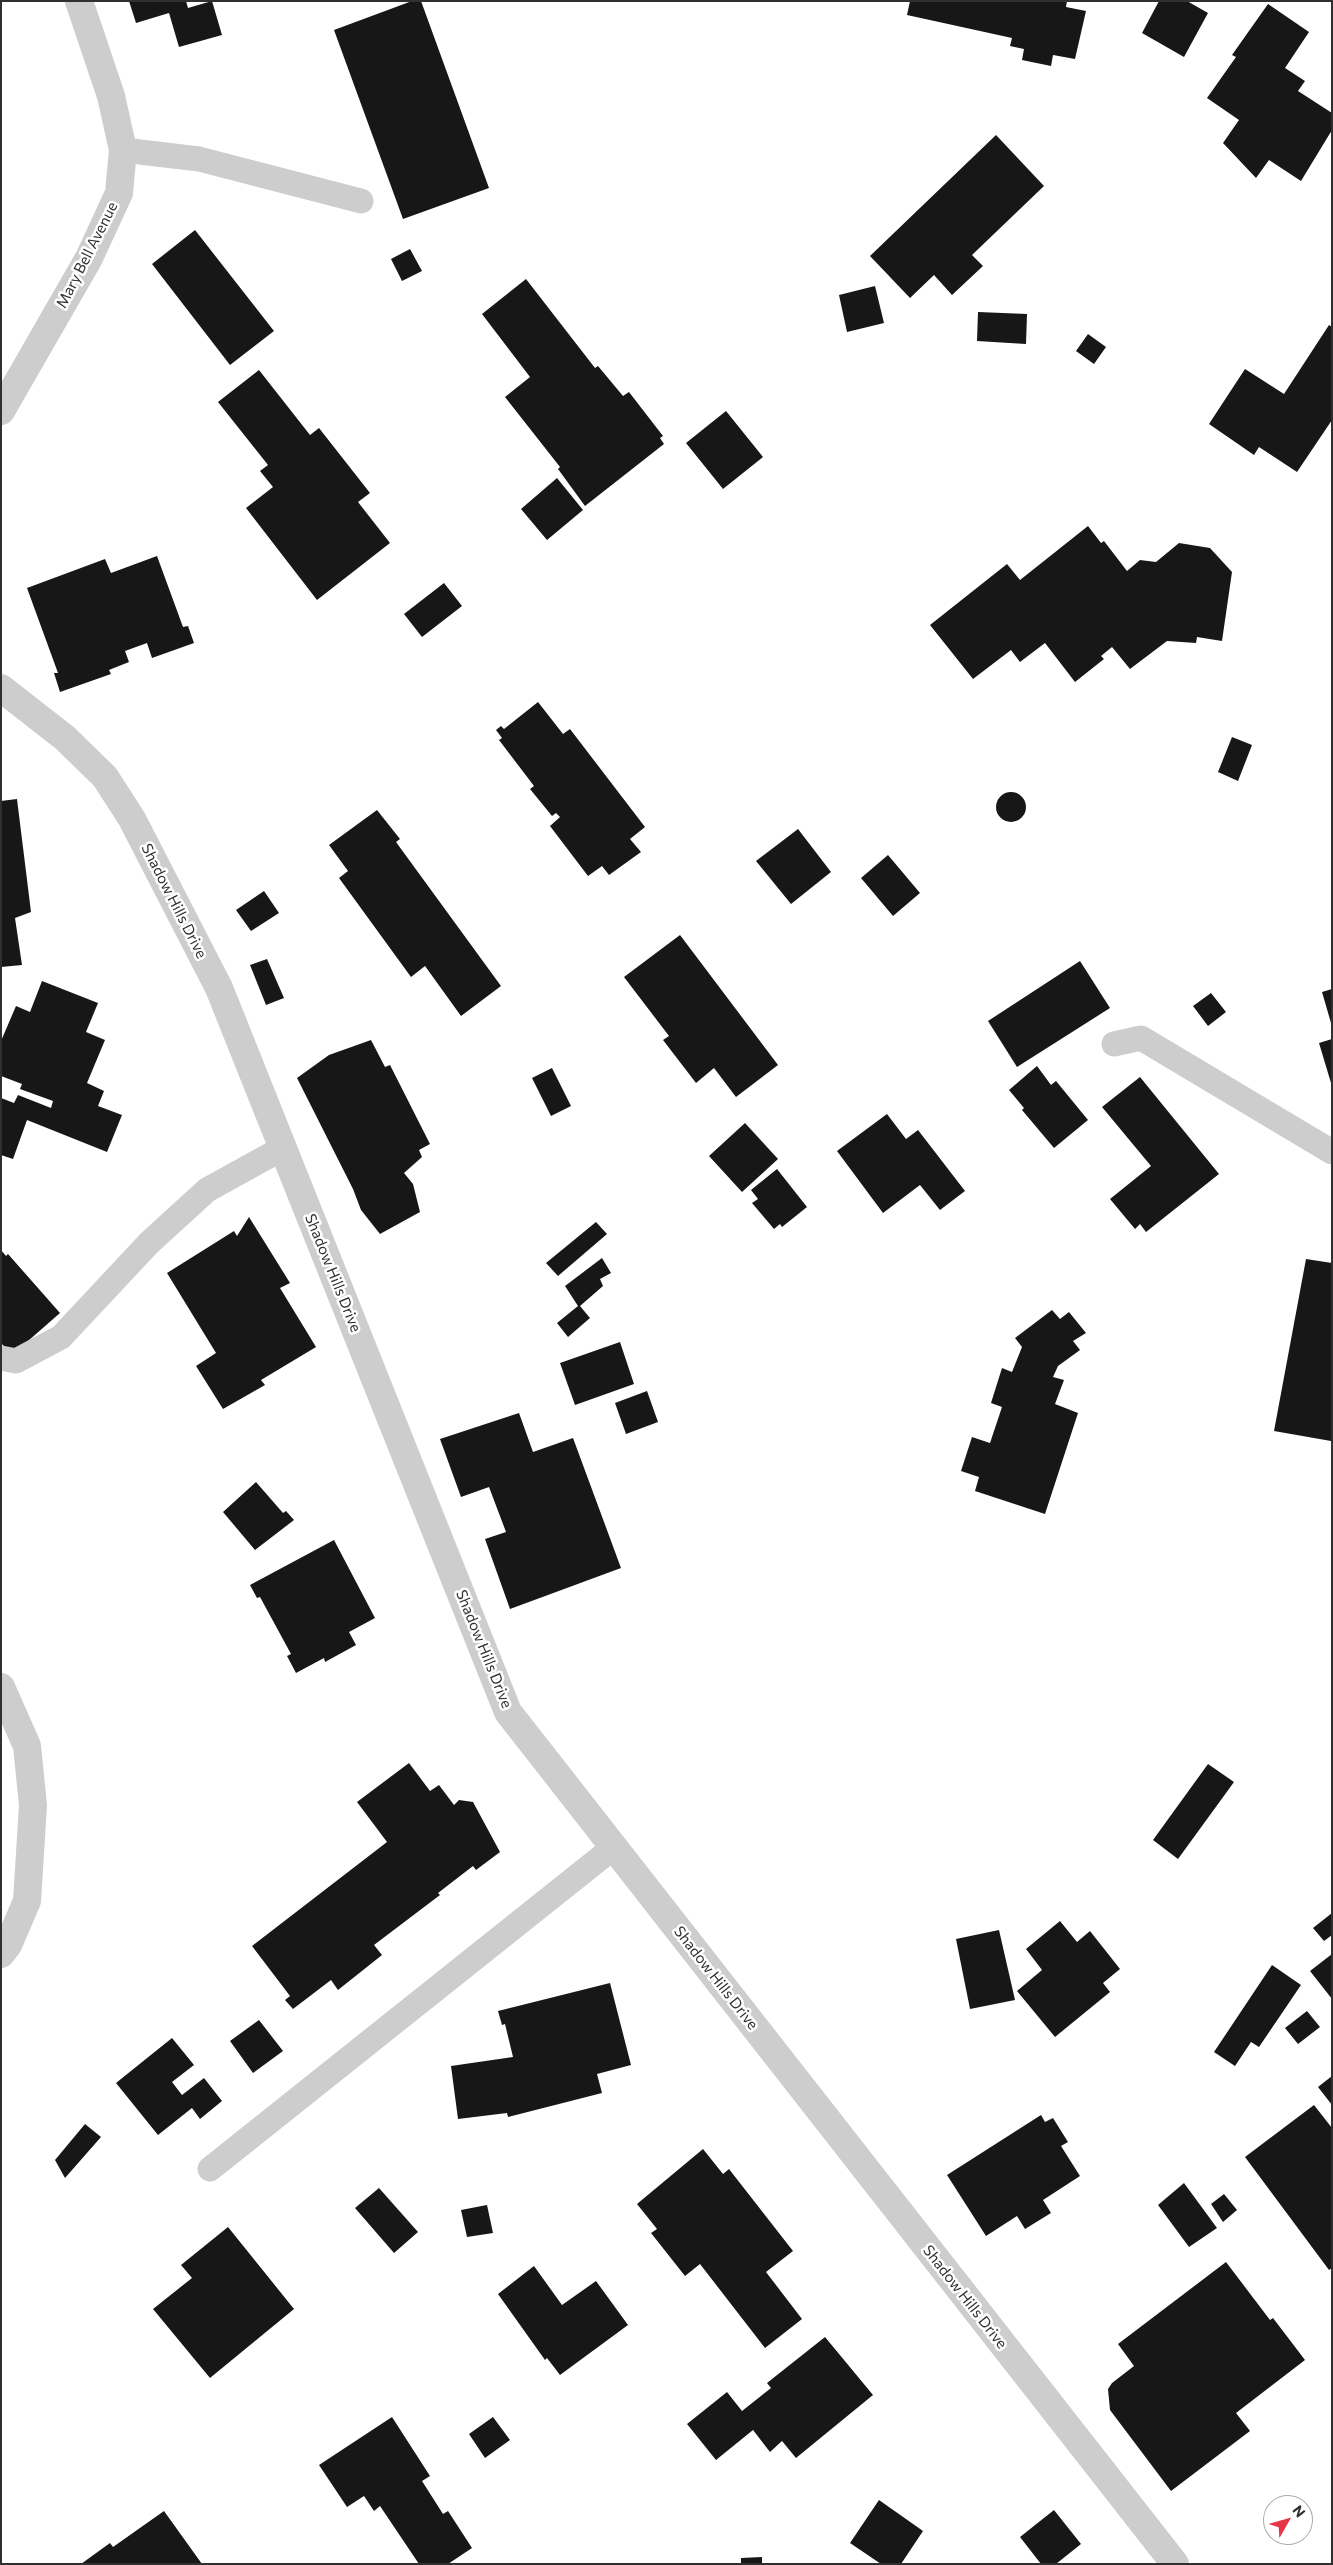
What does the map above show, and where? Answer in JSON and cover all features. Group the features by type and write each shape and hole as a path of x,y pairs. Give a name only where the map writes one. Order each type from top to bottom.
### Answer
{"street":[{"name":"Mary Bell Avenue","path":"1,411 89,258 119,193 123,150 110,96 79,1"},
{"name":"Shadow Hills Drive","path":"1,688 65,738 105,777 132,819 219,988 508,1712 1175,2564"},
{"path":"1,1686 27,1746 33,1805 27,1901 8,1945 1,1954"}],"lane":[{"path":"123,150 199,159 361,201"},
{"path":"1114,1044 1141,1038 1332,1152"},
{"path":"1,1358 16,1361 61,1337 149,1243 207,1190 283,1148"},
{"path":"210,2169 614,1847"}],"building":[{"path":"129,1 186,1 188,8 212,1 222,35 179,47 169,13 136,23"},
{"path":"412,1 421,1 489,188 403,219 334,30"},
{"path":"910,1 1067,1 1066,7 1086,11 1075,59 1053,55 1051,66 1022,60 1024,49 1010,46 1012,38 907,15"},
{"path":"1159,1 1187,1 1208,13 1184,57 1142,33"},
{"path":"1268,4 1309,32 1285,68 1305,81 1298,91 1332,113 1332,130 1301,181 1269,160 1256,178 1223,143 1239,120 1207,98 1236,57 1232,55"},
{"path":"996,135 1044,186 972,255 983,266 952,295 934,275 910,298 870,256"},
{"path":"195,230 274,331 230,365 152,264"},
{"path":"410,249 422,271 402,281 391,259"},
{"path":"526,279 595,368 598,366 623,396 629,392 663,436 660,438 664,444 585,506 558,469 560,467 505,397 530,377 482,314"},
{"path":"875,286 884,323 847,332 839,295"},
{"path":"978,312 1027,314 1026,344 977,341"},
{"path":"1329,325 1332,327 1332,420 1297,472 1259,447 1254,455 1209,424 1245,369 1284,394"},
{"path":"1088,334 1106,347 1094,364 1076,351"},
{"path":"259,370 310,435 319,428 370,493 358,502 390,543 317,600 246,508 273,487 260,471 268,465 218,402"},
{"path":"726,411 763,457 723,489 686,443"},
{"path":"557,478 583,510 547,540 521,509"},
{"path":"1088,526 1101,543 1104,541 1127,571 1140,560 1156,562 1179,543 1210,548 1232,572 1222,641 1197,637 1196,643 1167,641 1130,669 1112,647 1101,656 1104,659 1075,682 1045,643 1020,662 1011,650 973,679 930,625 1007,564 1020,580"},
{"path":"157,556 183,627 188,626 194,643 152,658 147,643 125,651 129,662 109,670 111,674 60,692 54,673 58,673 27,588 105,559 111,573"},
{"path":"444,583 462,606 422,637 404,614"},
{"path":"538,702 563,734 570,729 645,827 630,839 641,852 609,875 602,866 588,876 550,826 560,817 556,813 552,816 530,789 534,786 499,740 502,738 496,730 501,726 504,729"},
{"path":"1232,737 1252,745 1238,781 1218,772"},
{"path":"1011,792 1017,793 1025,801 1025,813 1017,821 1011,822 1005,821 997,813 996,807 997,801 1005,793"},
{"path":"17,799 31,912 15,918 22,965 1,967 1,801"},
{"path":"377,810 400,839 396,842 501,986 461,1016 425,966 411,977 339,878 348,871 329,845"},
{"path":"798,829 831,872 791,904 756,861"},
{"path":"888,855 920,893 893,916 861,878"},
{"path":"264,891 279,913 251,931 236,910"},
{"path":"680,935 778,1065 736,1097 714,1068 696,1083 663,1040 669,1036 624,977"},
{"path":"267,959 284,998 266,1005 250,965"},
{"path":"1080,961 1110,1008 1017,1067 988,1021"},
{"path":"42,981 98,1003 86,1032 105,1040 87,1083 104,1091 98,1106 122,1115 107,1152 27,1120 13,1159 1,1155 1,1098 14,1103 18,1095 51,1108 53,1101 20,1089 22,1084 1,1076 1,1041 16,1006 30,1012"},
{"path":"1332,989 1332,1023 1331,1023 1322,992"},
{"path":"1211,993 1226,1012 1208,1026 1193,1006"},
{"path":"1332,1039 1332,1083 1331,1083 1319,1043"},
{"path":"371,1040 385,1067 390,1065 430,1144 419,1150 422,1157 404,1173 413,1184 420,1212 380,1234 361,1210 353,1189 297,1078 329,1055"},
{"path":"1037,1066 1051,1085 1056,1081 1088,1120 1054,1148 1022,1110 1024,1108 1009,1090"},
{"path":"552,1068 571,1106 551,1116 532,1078"},
{"path":"1140,1077 1219,1174 1146,1232 1140,1224 1135,1229 1110,1199 1151,1166 1102,1107"},
{"path":"887,1114 906,1139 918,1130 965,1191 940,1210 920,1185 883,1213 837,1151"},
{"path":"745,1123 778,1159 742,1192 709,1156"},
{"path":"777,1169 807,1207 782,1227 780,1224 774,1229 752,1203 758,1199 751,1190"},
{"path":"249,1217 290,1283 280,1288 316,1347 261,1380 265,1385 223,1409 196,1366 216,1353 167,1273 234,1231 237,1236"},
{"path":"596,1222 607,1234 558,1276 546,1263"},
{"path":"1,1250 6,1256 8,1254 60,1313 12,1355 1,1343"},
{"path":"602,1258 611,1273 600,1279 603,1286 580,1306 590,1318 568,1337 557,1323 578,1306 565,1286"},
{"path":"1306,1259 1332,1263 1331,1441 1274,1431"},
{"path":"1052,1310 1060,1319 1069,1312 1086,1333 1073,1341 1080,1350 1058,1366 1053,1377 1064,1380 1055,1404 1078,1413 1045,1514 975,1491 979,1477 961,1471 972,1437 990,1443 1002,1407 991,1403 1002,1368 1012,1372 1022,1347 1015,1338"},
{"path":"620,1342 634,1384 575,1405 560,1363"},
{"path":"647,1391 658,1422 626,1434 615,1403"},
{"path":"519,1413 533,1452 573,1438 621,1568 510,1609 485,1539 506,1532 489,1487 461,1497 440,1439"},
{"path":"256,1482 283,1513 286,1511 294,1520 255,1550 223,1512"},
{"path":"334,1540 375,1618 349,1632 356,1645 325,1662 324,1658 296,1673 287,1656 291,1654 260,1597 257,1598 250,1585"},
{"path":"409,1763 430,1791 439,1785 454,1805 459,1800 473,1802 500,1852 476,1870 473,1866 438,1893 440,1895 374,1945 382,1955 338,1990 331,1980 293,2009 285,2000 290,1996 252,1946 387,1842 357,1802"},
{"path":"1208,1764 1234,1782 1178,1859 1153,1840"},
{"path":"1332,1913 1332,1935 1324,1941 1313,1928"},
{"path":"1060,1921 1077,1942 1090,1931 1120,1969 1103,1983 1110,1992 1055,2037 1017,1991 1042,1970 1026,1949"},
{"path":"999,1930 1015,2000 970,2009 956,1939"},
{"path":"1332,1954 1332,1999 1310,1971"},
{"path":"1272,1965 1301,1985 1259,2047 1251,2042 1235,2066 1214,2052"},
{"path":"610,1983 631,2065 597,2074 602,2093 508,2117 507,2113 458,2119 451,2066 513,2057 505,2024 502,2025 498,2011"},
{"path":"1307,2011 1320,2027 1298,2044 1285,2028"},
{"path":"259,2020 283,2051 253,2073 230,2041"},
{"path":"172,2038 194,2065 172,2082 182,2095 204,2078 222,2101 200,2119 192,2108 158,2135 116,2083"},
{"path":"1332,2076 1332,2105 1318,2087"},
{"path":"1314,2105 1332,2128 1332,2268 1329,2270 1245,2157"},
{"path":"1041,2115 1045,2122 1053,2118 1068,2142 1061,2146 1080,2176 1043,2200 1051,2213 1025,2229 1017,2216 986,2236 947,2175"},
{"path":"85,2124 101,2137 65,2178 55,2160"},
{"path":"703,2149 723,2174 729,2169 793,2251 766,2272 802,2319 765,2348 700,2264 685,2276 651,2233 657,2229 637,2204"},
{"path":"1184,2183 1217,2228 1189,2247 1158,2205"},
{"path":"379,2188 418,2232 394,2253 355,2208"},
{"path":"1224,2194 1237,2210 1223,2222 1211,2204"},
{"path":"487,2205 493,2233 467,2237 461,2210"},
{"path":"228,2227 294,2309 210,2378 153,2309 192,2278 181,2265"},
{"path":"1226,2262 1270,2320 1273,2318 1305,2360 1236,2413 1250,2431 1171,2491 1110,2410 1108,2389 1112,2383 1134,2366 1118,2344"},
{"path":"534,2266 562,2305 596,2281 628,2325 560,2375 547,2358 545,2360 498,2294"},
{"path":"825,2337 873,2395 796,2458 782,2441 770,2452 753,2430 716,2460 687,2424 727,2392 742,2411 771,2388 767,2383"},
{"path":"392,2417 430,2476 422,2481 443,2514 448,2511 472,2548 448,2564 419,2564 380,2506 374,2511 364,2496 347,2507 319,2465"},
{"path":"493,2417 510,2440 485,2458 469,2434"},
{"path":"879,2500 923,2531 901,2564 881,2564 850,2543"},
{"path":"1054,2510 1081,2544 1056,2564 1041,2564 1020,2537"},
{"path":"164,2511 202,2564 81,2564 110,2543 113,2547"},
{"path":"762,2557 762,2564 741,2564 741,2558"}]}
